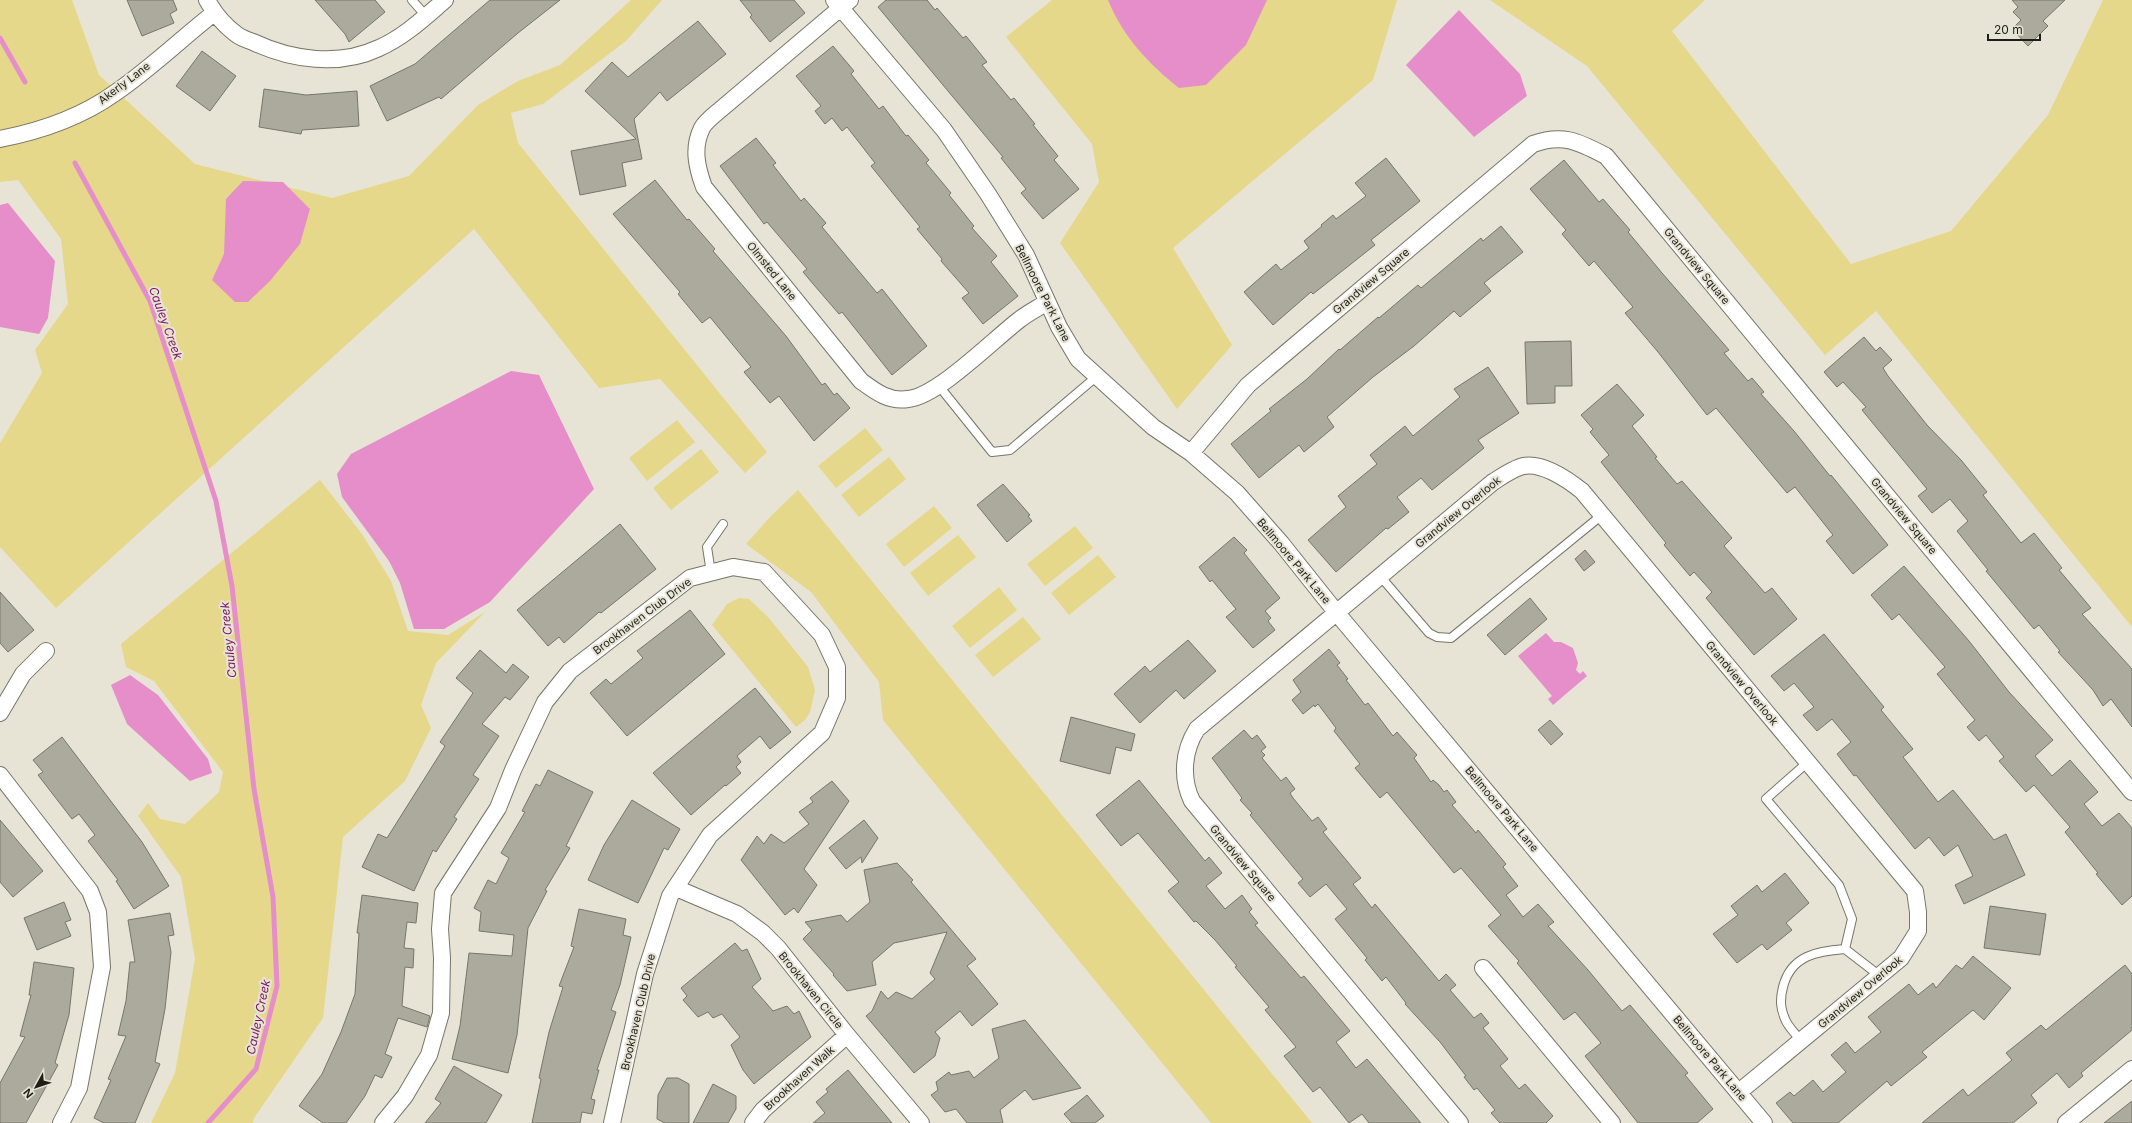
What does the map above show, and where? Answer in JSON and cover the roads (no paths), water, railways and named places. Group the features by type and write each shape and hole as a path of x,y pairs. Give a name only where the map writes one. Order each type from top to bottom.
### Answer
{"street":[{"path":"210,6 237,35 266,48 305,59 348,58 379,49 406,33 445,0"},
{"name":"Bellmoore Park Lane","path":"842,3 944,130 1026,255 1059,327 1078,359 1096,377 1153,427 1191,453 1237,493 1281,543 1336,612 1764,1123"},
{"name":"Olmsted Lane","path":"842,3 720,110 702,128 696,146 697,166 704,188 861,382 877,393 892,399 909,399 933,390 1020,319 1048,302"},
{"name":"Akerly Lane","path":"0,139 55,125 83,112 115,93 210,6"},
{"name":"Grandview Square","path":"1191,453 1248,385 1533,144 1547,139 1578,141 1606,156 2132,792"},
{"name":"Grandview Overlook","path":"1336,612 1493,482 1521,466 1543,468 1565,478 1582,491 1914,891 1918,912 1918,931 1901,958 1739,1092"},
{"name":"Brookhaven Club Drive","path":"384,1123 405,1096 429,1055 441,1013 442,958 440,929 443,893 498,808 513,770 545,702 576,667 690,578 733,567 764,572 822,635 837,667 837,698 822,733 710,835 670,896 645,974 612,1123"},
{"name":"Grandview Square","path":"1336,612 1197,729 1190,743 1186,759 1185,773 1187,791 1192,801 1217,832 1460,1123"},
{"path":"0,713 23,674 46,651"},
{"path":"0,775 90,891 98,912 102,967 79,1088 61,1123"},
{"name":"Brookhaven Circle","path":"676,888 737,914 763,933 778,948 847,1035 921,1123"},
{"path":"1483,968 1612,1123"},
{"name":"Brookhaven Walk","path":"753,1123 763,1110 847,1035"},
{"path":"2066,1123 2132,1069"}],"lane":[{"path":"412,0 426,16"},
{"path":"939,386 992,452 1010,450 1096,377"},
{"path":"1380,576 1429,633 1438,637 1451,638 1602,515"},
{"path":"710,573 707,547 723,524"},
{"path":"1808,762 1766,799 1839,885 1852,919 1845,949"},
{"path":"1801,1041 1785,1020 1780,1002 1784,982 1791,968 1802,958 1820,951 1845,949 1880,976"}],"waterway":[{"name":"Cauley Creek","path":"0,38 25,82"},
{"name":"Cauley Creek","path":"75,163 150,301 216,501 232,586 254,789 273,897 277,986 256,1069 208,1123"}]}
